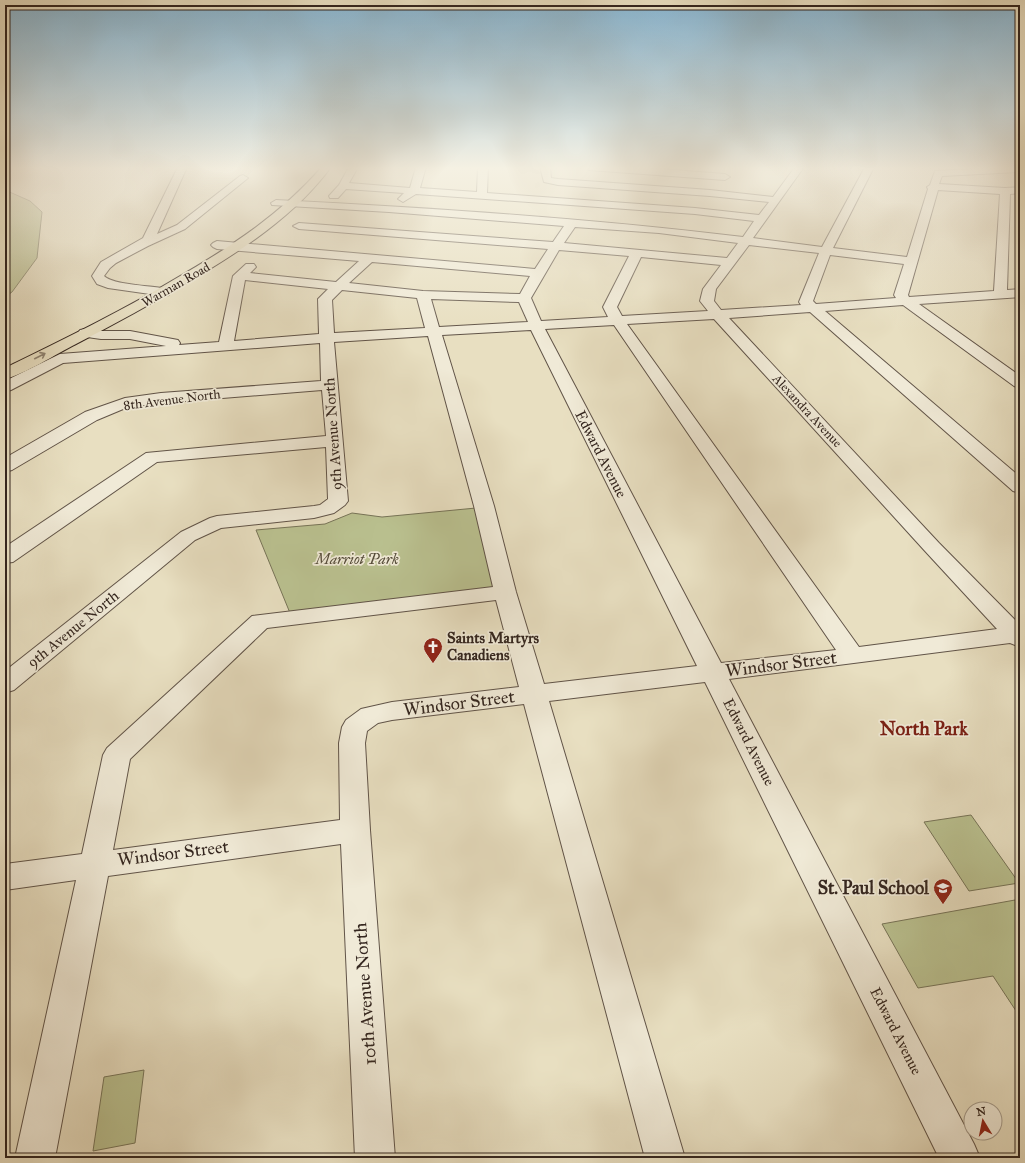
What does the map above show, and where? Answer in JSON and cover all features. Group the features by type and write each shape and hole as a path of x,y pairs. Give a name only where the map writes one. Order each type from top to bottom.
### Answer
{"main road":[{"name":"Warman Road","path":"5,374 80,327 164,292 240,247 272,221"},
{"name":"Warman Road","path":"108,308 146,289 236,232"}],"street":[{"path":"157,221 148,240 142,246 106,264 99,270 98,276 102,281 113,285 164,292"},
{"path":"145,243 181,227 188,221"},
{"path":"305,221 296,229 557,246 730,262"},
{"path":"538,221 659,230 910,261"},
{"name":"Alexandra Avenue","path":"761,221 710,289 708,301 717,314 932,547 1018,636"},
{"path":"841,221 826,250 806,302 811,308 1020,487"},
{"path":"922,221 901,295 905,301 1020,383"},
{"path":"1000,295 1004,221"},
{"path":"239,276 424,295 524,298 538,273 571,224"},
{"path":"226,346 239,276 280,241"},
{"path":"217,245 538,273"},
{"path":"636,253 610,307 617,320 854,656"},
{"name":"9th Avenue North","path":"5,684 188,536 217,522 314,512 327,509 338,501 335,441 329,385 325,299 369,258"},
{"path":"5,387 60,359 327,338 811,308 1020,293"},
{"path":"424,295 484,506 505,592 665,1158"},
{"path":"1000,295 1020,307"},
{"name":"Edward Avenue","path":"524,298 536,325 960,1158"},
{"path":"80,327 101,336 130,334 200,348"},
{"name":"8th Avenue North","path":"5,466 91,416 125,403 161,398 329,385"},
{"path":"5,557 152,457 335,441"},
{"path":"35,1158 117,755 260,621 505,592"},
{"name":"Windsor Street","path":"5,877 355,830 352,743 355,727 370,716 392,710 1018,636"},
{"name":"10th Avenue North","path":"355,830 375,1158"}],"green space":[{"path":"5,221 41,221 37,258 12,292 5,297"},
{"name":"Marriot Park","path":"476,508 498,588 290,613 256,530 325,524 352,513 382,517"},
{"path":"971,815 1019,883 969,891 924,822"},
{"path":"1015,900 1020,908 1020,1017 993,976 918,988 882,924"},
{"path":"144,1070 135,1143 93,1151 104,1077"}],"place":[{"name":"Saints Martyrs Canadiens","path":"433,664"},
{"name":"St. Paul School","path":"943,905"}],"district":[{"name":"North Park","path":"924,728"}]}
